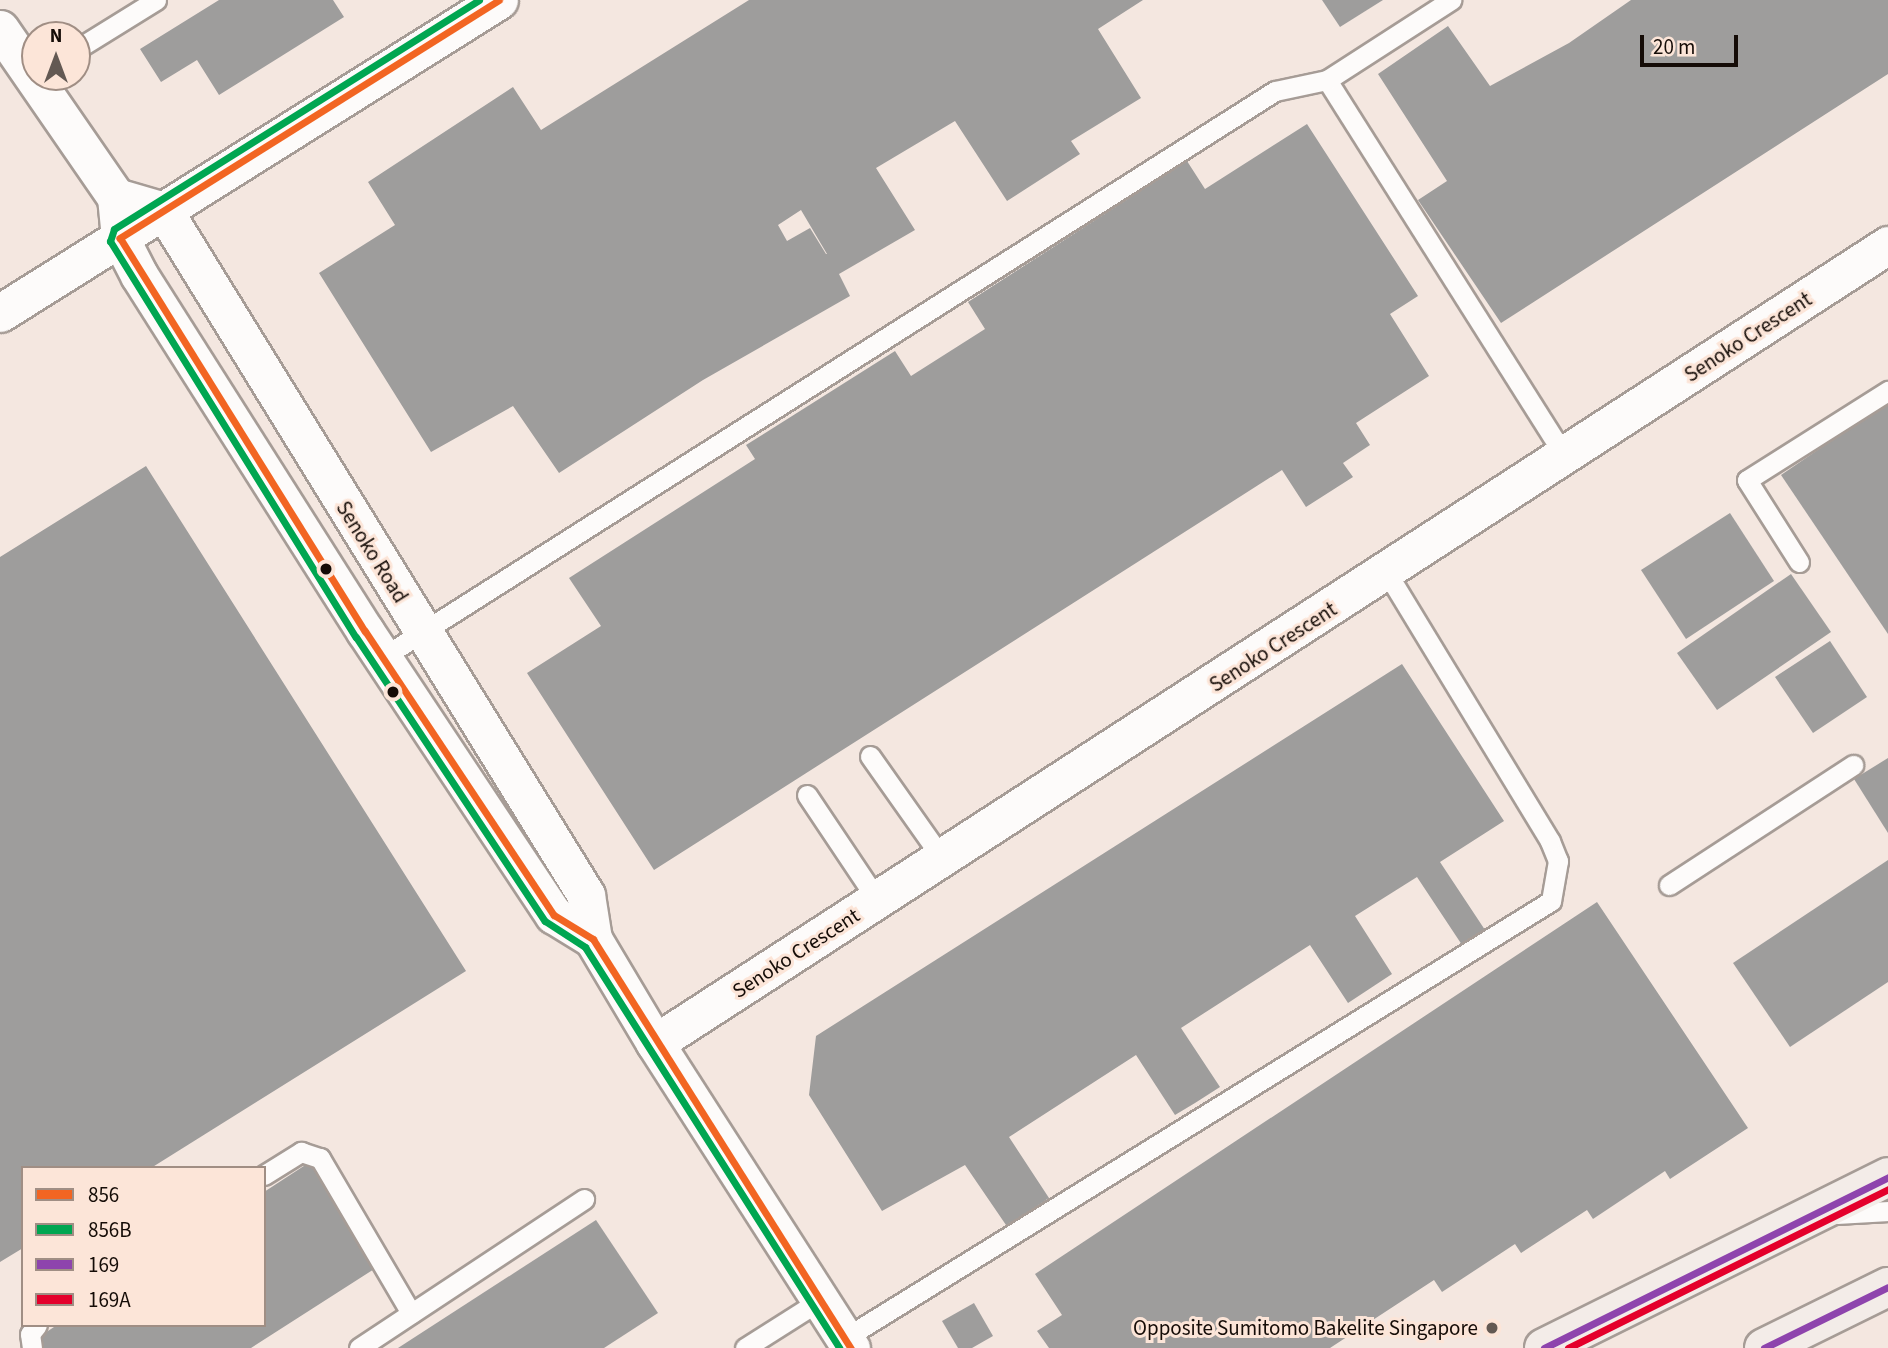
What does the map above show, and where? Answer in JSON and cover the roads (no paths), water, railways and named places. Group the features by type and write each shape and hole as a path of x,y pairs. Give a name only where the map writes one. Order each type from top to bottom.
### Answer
{"main road":[{"path":"1544,1348 1888,1177"},
{"path":"1764,1348 1888,1287"}],"street":[{"path":"0,313 499,0"},
{"name":"Senoko Road","path":"0,29 21,59"},
{"name":"Senoko Road","path":"43,91 116,197 120,238 383,657 554,915 593,939"},
{"path":"116,197 163,211"},
{"name":"Senoko Road","path":"163,211 586,895 593,939 655,1043 848,1343"},
{"name":"Senoko Crescent","path":"655,1043 1388,573 1888,245"}],"lane":[{"path":"91,40 156,0"},
{"path":"383,657 1275,91 1327,80 1451,0"},
{"path":"1327,80 1565,457"},
{"path":"1799,562 1747,480 1888,391"},
{"path":"848,1343 1551,901 1559,861 1550,841 1388,573"},
{"path":"870,756 942,858"},
{"path":"1669,885 1853,765"},
{"path":"807,795 878,901"},
{"path":"266,1174 301,1152 320,1158 411,1313"},
{"path":"359,1348 584,1199"},
{"path":"1811,1216 1888,1211"},
{"path":"746,1348 819,1301"},
{"path":"32,1348 30,1334 35,1327"}],"place":[{"name":"Opposite Sumitomo Bakelite Singapore","path":"1492,1328"}]}
